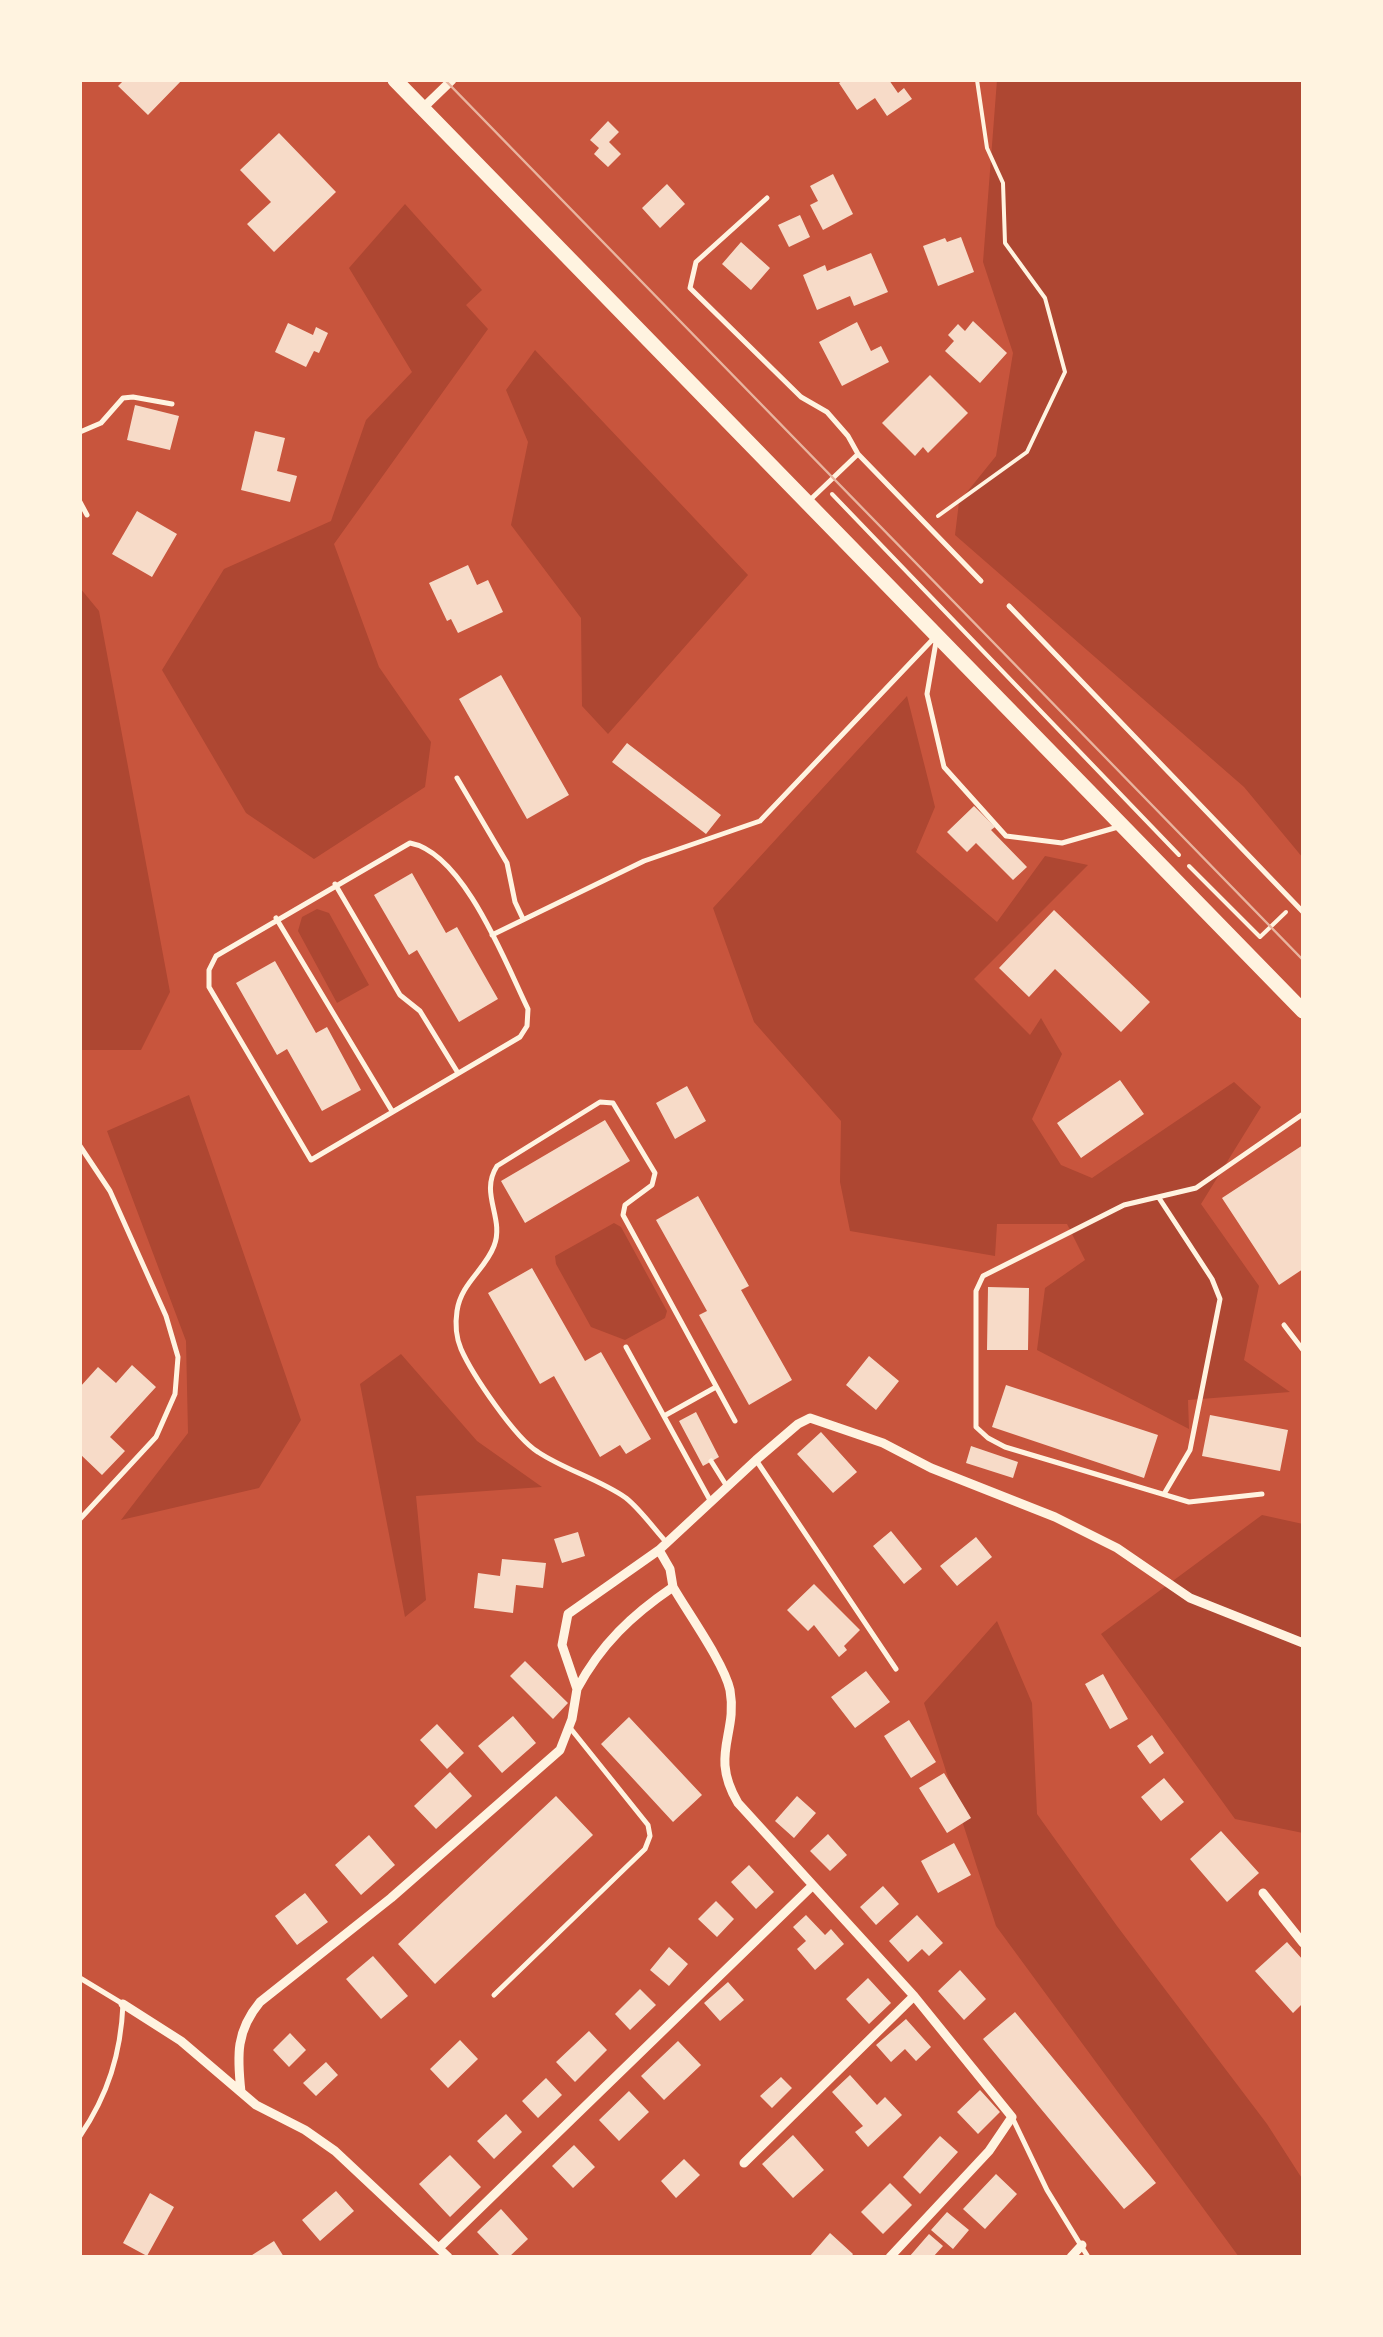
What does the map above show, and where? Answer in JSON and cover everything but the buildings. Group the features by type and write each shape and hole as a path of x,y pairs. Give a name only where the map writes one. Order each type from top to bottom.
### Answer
{"highway":[{"path":"395,80 1303,1011"}],"street":[{"path":"423,108 452,80"},
{"path":"577,1690 562,1645 568,1614 663,1547 756,1460 810,1418 883,1444 931,1468 1073,1525 1117,1548 1190,1598 1303,1643"},
{"path":"663,1547 674,1587 730,1689 723,1761 726,1784 738,1804 914,1996 1012,2117 990,2152 890,2257"},
{"path":"241,2092 240,2041 245,2020 260,2002 391,1898 560,1750 577,1690 594,1658 635,1613 674,1587"},
{"path":"440,2248 812,1886"},
{"path":"1263,1894 1303,1943"},
{"path":"744,2163 914,1996"},
{"path":"122,2004 181,2041 256,2106 305,2130 335,2151 448,2257"},
{"path":"1070,2257 1082,2245"}],"lane":[{"path":"767,198 696,262 690,288 800,396 826,412 858,454 982,581"},
{"path":"80,432 101,423 124,398 172,404"},
{"path":"808,502 858,454"},
{"path":"80,502 87,515"},
{"path":"1010,606 1303,912"},
{"path":"937,634 927,694 944,767 1006,836 1062,843 1120,827"},
{"path":"492,935 644,861 760,821 790,794 937,634"},
{"path":"457,778 509,868 515,902 523,919"},
{"path":"404,844 416,844 468,889 528,1009 528,1018 520,1037 311,1160 208,980 216,956 335,884 404,844"},
{"path":"335,884 400,995 420,1011 459,1074"},
{"path":"276,918 392,1111"},
{"path":"663,1547 627,1499 535,1450 511,1426 463,1352 456,1332 457,1312 464,1288 494,1247 496,1225 488,1185 497,1166 600,1102 613,1102 655,1173 652,1185 625,1205 623,1215 735,1421"},
{"path":"1262,1494 1189,1502 1006,1447 988,1438 976,1427 976,1291 983,1276 1124,1205 1196,1188 1303,1114"},
{"path":"80,1146 110,1192 166,1316 178,1357 176,1394 156,1437 80,1520"},
{"path":"1159,1198 1212,1279 1220,1299 1190,1450 1164,1494"},
{"path":"1284,1325 1303,1350"},
{"path":"626,1347 712,1502"},
{"path":"664,1416 716,1387"},
{"path":"756,1460 896,1669"},
{"path":"711,1461 727,1488"},
{"path":"494,1994 645,1849 650,1836 648,1826 569,1726"},
{"path":"80,1978 122,2004 122,2040 111,2078 80,2136"},
{"path":"1012,2117 1047,2190 1088,2257"}],"path":[{"path":"927,525 1027,452 1066,372 1046,298 1005,244 1002,183 987,148 977,80"},
{"path":"825,486 1260,937 1286,912 1295,920"}],"shaded area":[{"path":"997,80 1303,80 1303,858 1244,787 955,535 959,502 996,456 1013,353 983,262"},
{"path":"405,204 482,290 466,305 488,329 334,544 379,667 431,742 425,787 314,859 246,813 162,670 224,569 331,521 366,420 412,372 349,268"},
{"path":"535,350 748,575 608,734 582,706 581,618 511,525 528,442 506,390"},
{"path":"80,588 99,611 170,992 141,1050 80,1050"},
{"path":"907,696 935,807 916,852 997,922 1045,856 1088,865 974,979 1030,1035 1041,1018 1062,1054 1032,1119 1061,1165 1092,1178 1234,1082 1261,1107 1201,1204 1259,1286 1244,1360 1290,1392 1188,1400 1189,1429 1037,1350 1045,1288 1085,1260 1067,1224 997,1224 995,1256 850,1231 840,1182 841,1121 754,1022 713,908"},
{"path":"317,909 329,913 369,985 337,1003 298,931 302,917"},
{"path":"189,1095 301,1420 259,1488 121,1520 188,1433 186,1341 107,1131"},
{"path":"614,1223 621,1227 667,1311 665,1318 625,1340 591,1327 555,1256"},
{"path":"401,1354 477,1441 542,1487 416,1496 426,1600 405,1617 360,1384"},
{"path":"1262,1515 1303,1524 1303,1833 1235,1819 1101,1634"},
{"path":"997,1621 1032,1703 1037,1814 1267,2124 1303,2180 1303,2257 1239,2257 996,1926 924,1703"}],"tram line":[{"path":"445,80 1303,960"}]}
